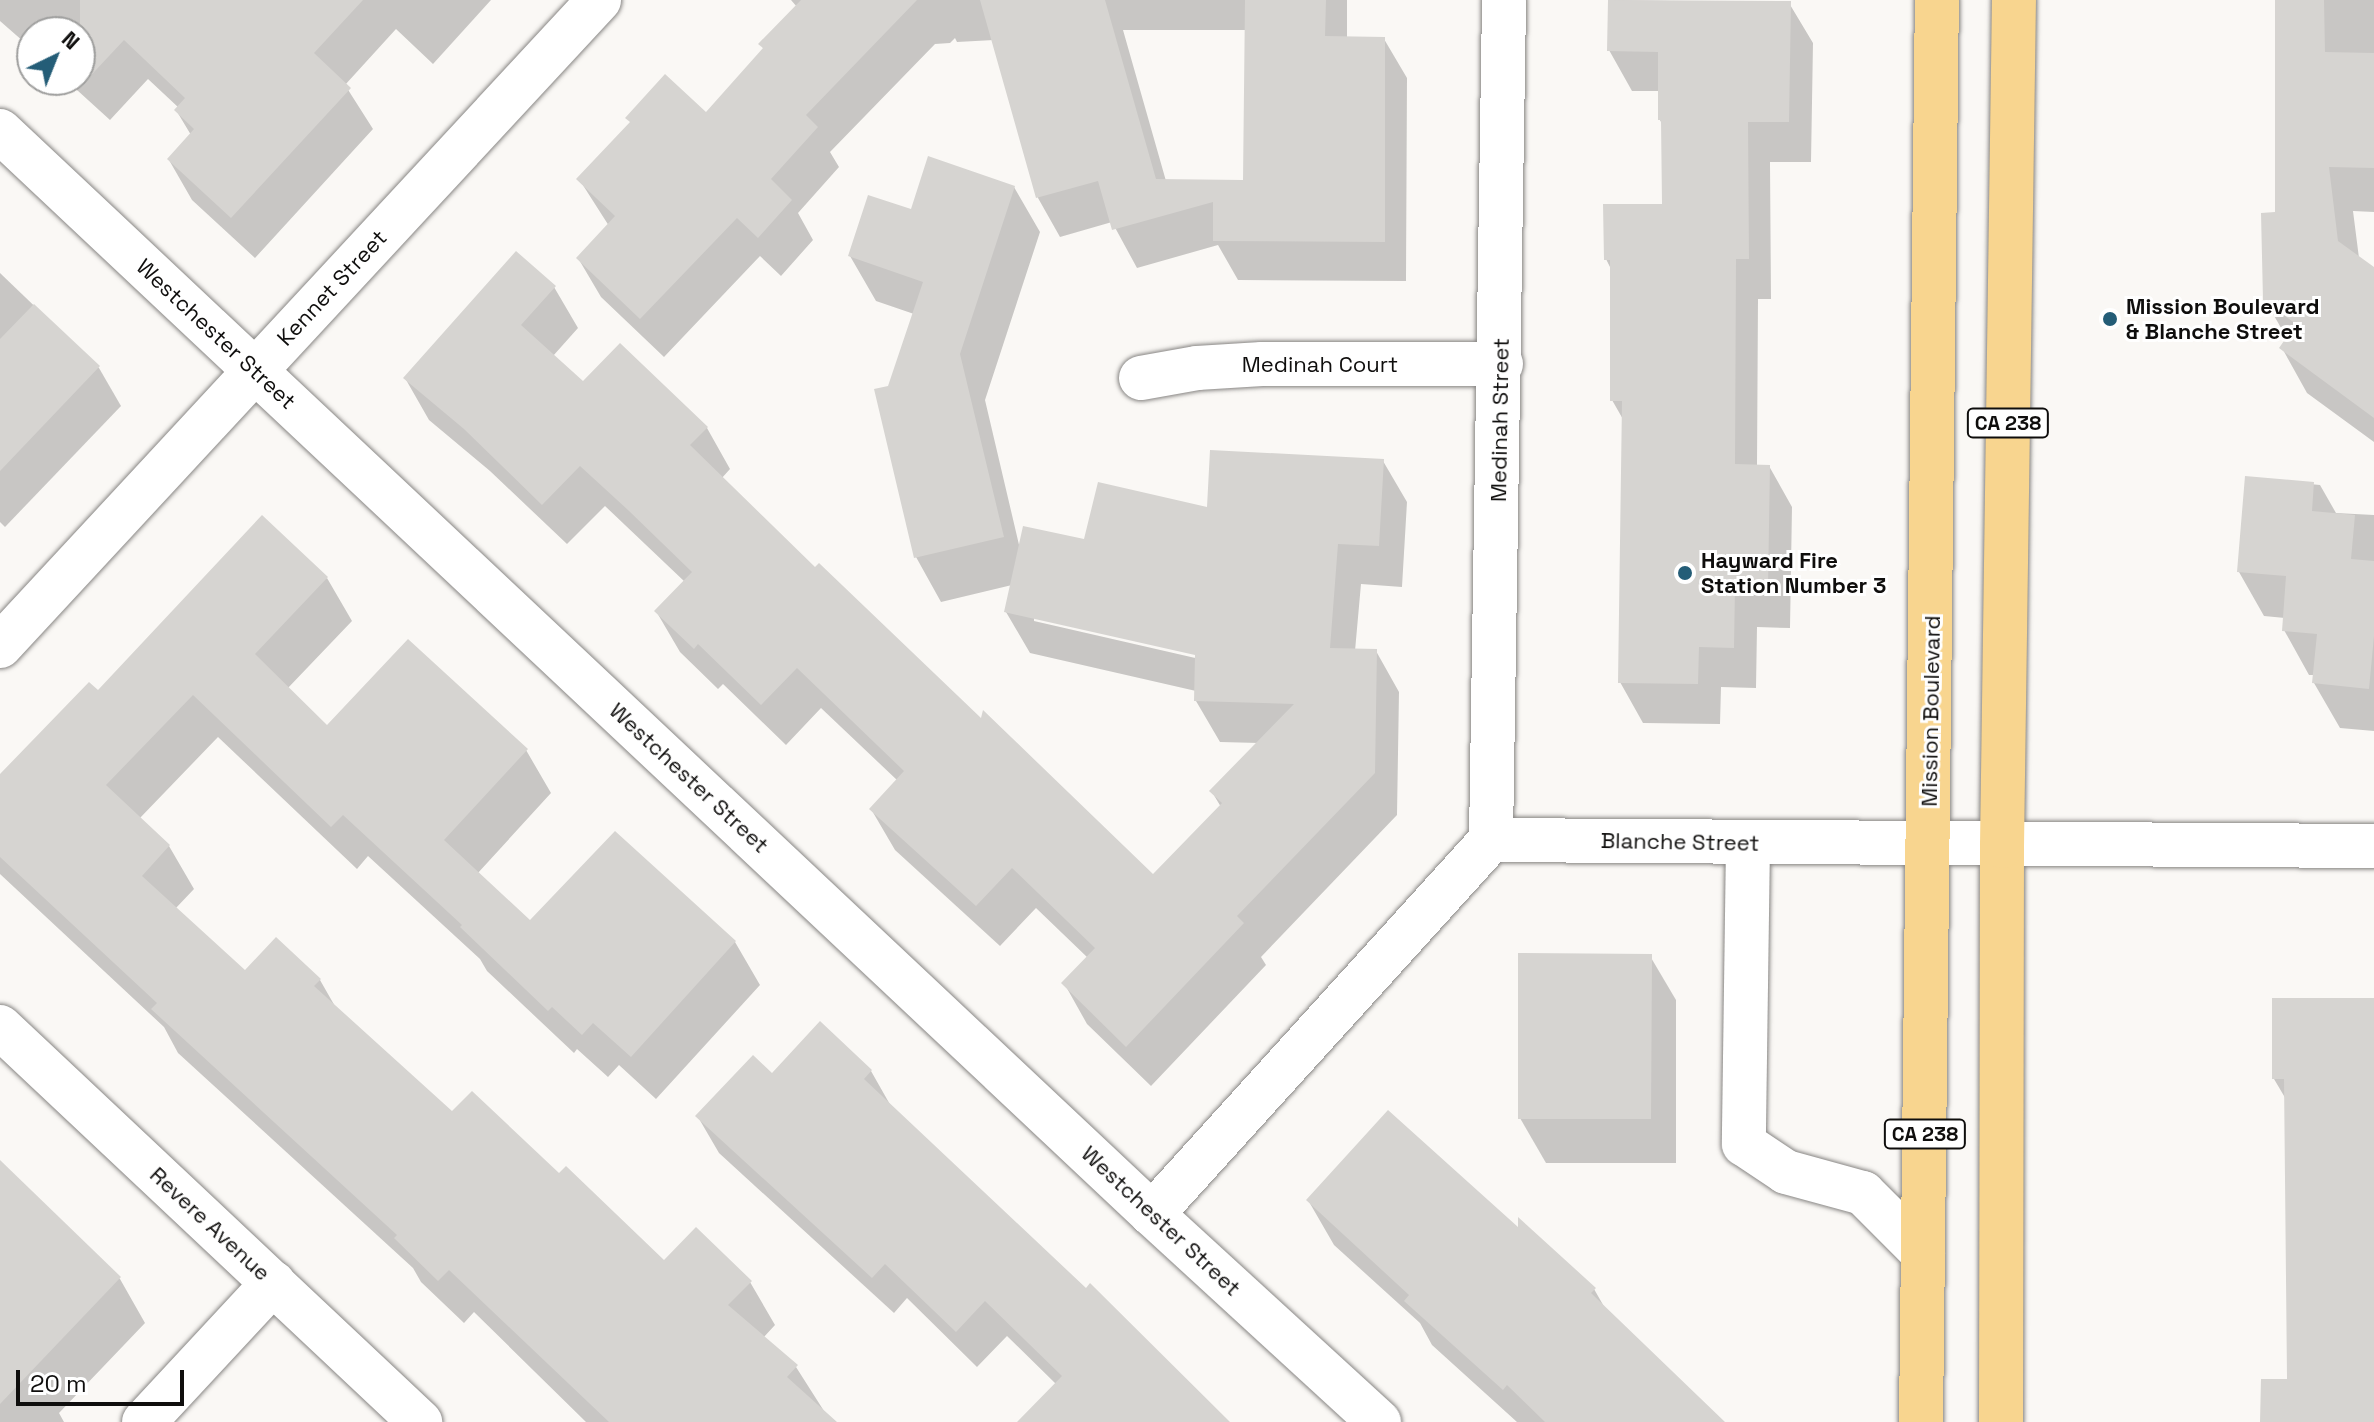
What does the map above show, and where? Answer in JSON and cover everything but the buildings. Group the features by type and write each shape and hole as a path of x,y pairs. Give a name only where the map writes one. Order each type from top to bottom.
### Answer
{"main road":[{"name":"Mission Boulevard","path":"1921,1422 1937,0"},
{"name":"CA 238","path":"2001,1422 2002,846 2014,0"}],"street":[{"name":"Kennet Street","path":"0,646 599,0"},
{"name":"Medinah Street","path":"1491,840 1501,364 1504,0"},
{"name":"Westchester Street","path":"0,131 1152,1214 1379,1422"},
{"name":"Medinah Court","path":"1141,378 1197,368 1262,364 1501,364"},
{"name":"Blanche Street","path":"1491,840 2002,846 2374,846"},
{"path":"1152,1214 1491,840"},
{"path":"1748,843 1744,1144 1786,1172 1863,1193 1923,1253"},
{"name":"Revere Avenue","path":"0,1027 420,1422"},
{"path":"144,1422 273,1283"}],"place":[{"name":"Mission Boulevard & Blanche Street","path":"2110,319"},
{"name":"Hayward Fire Station Number 3","path":"1685,573"}]}
